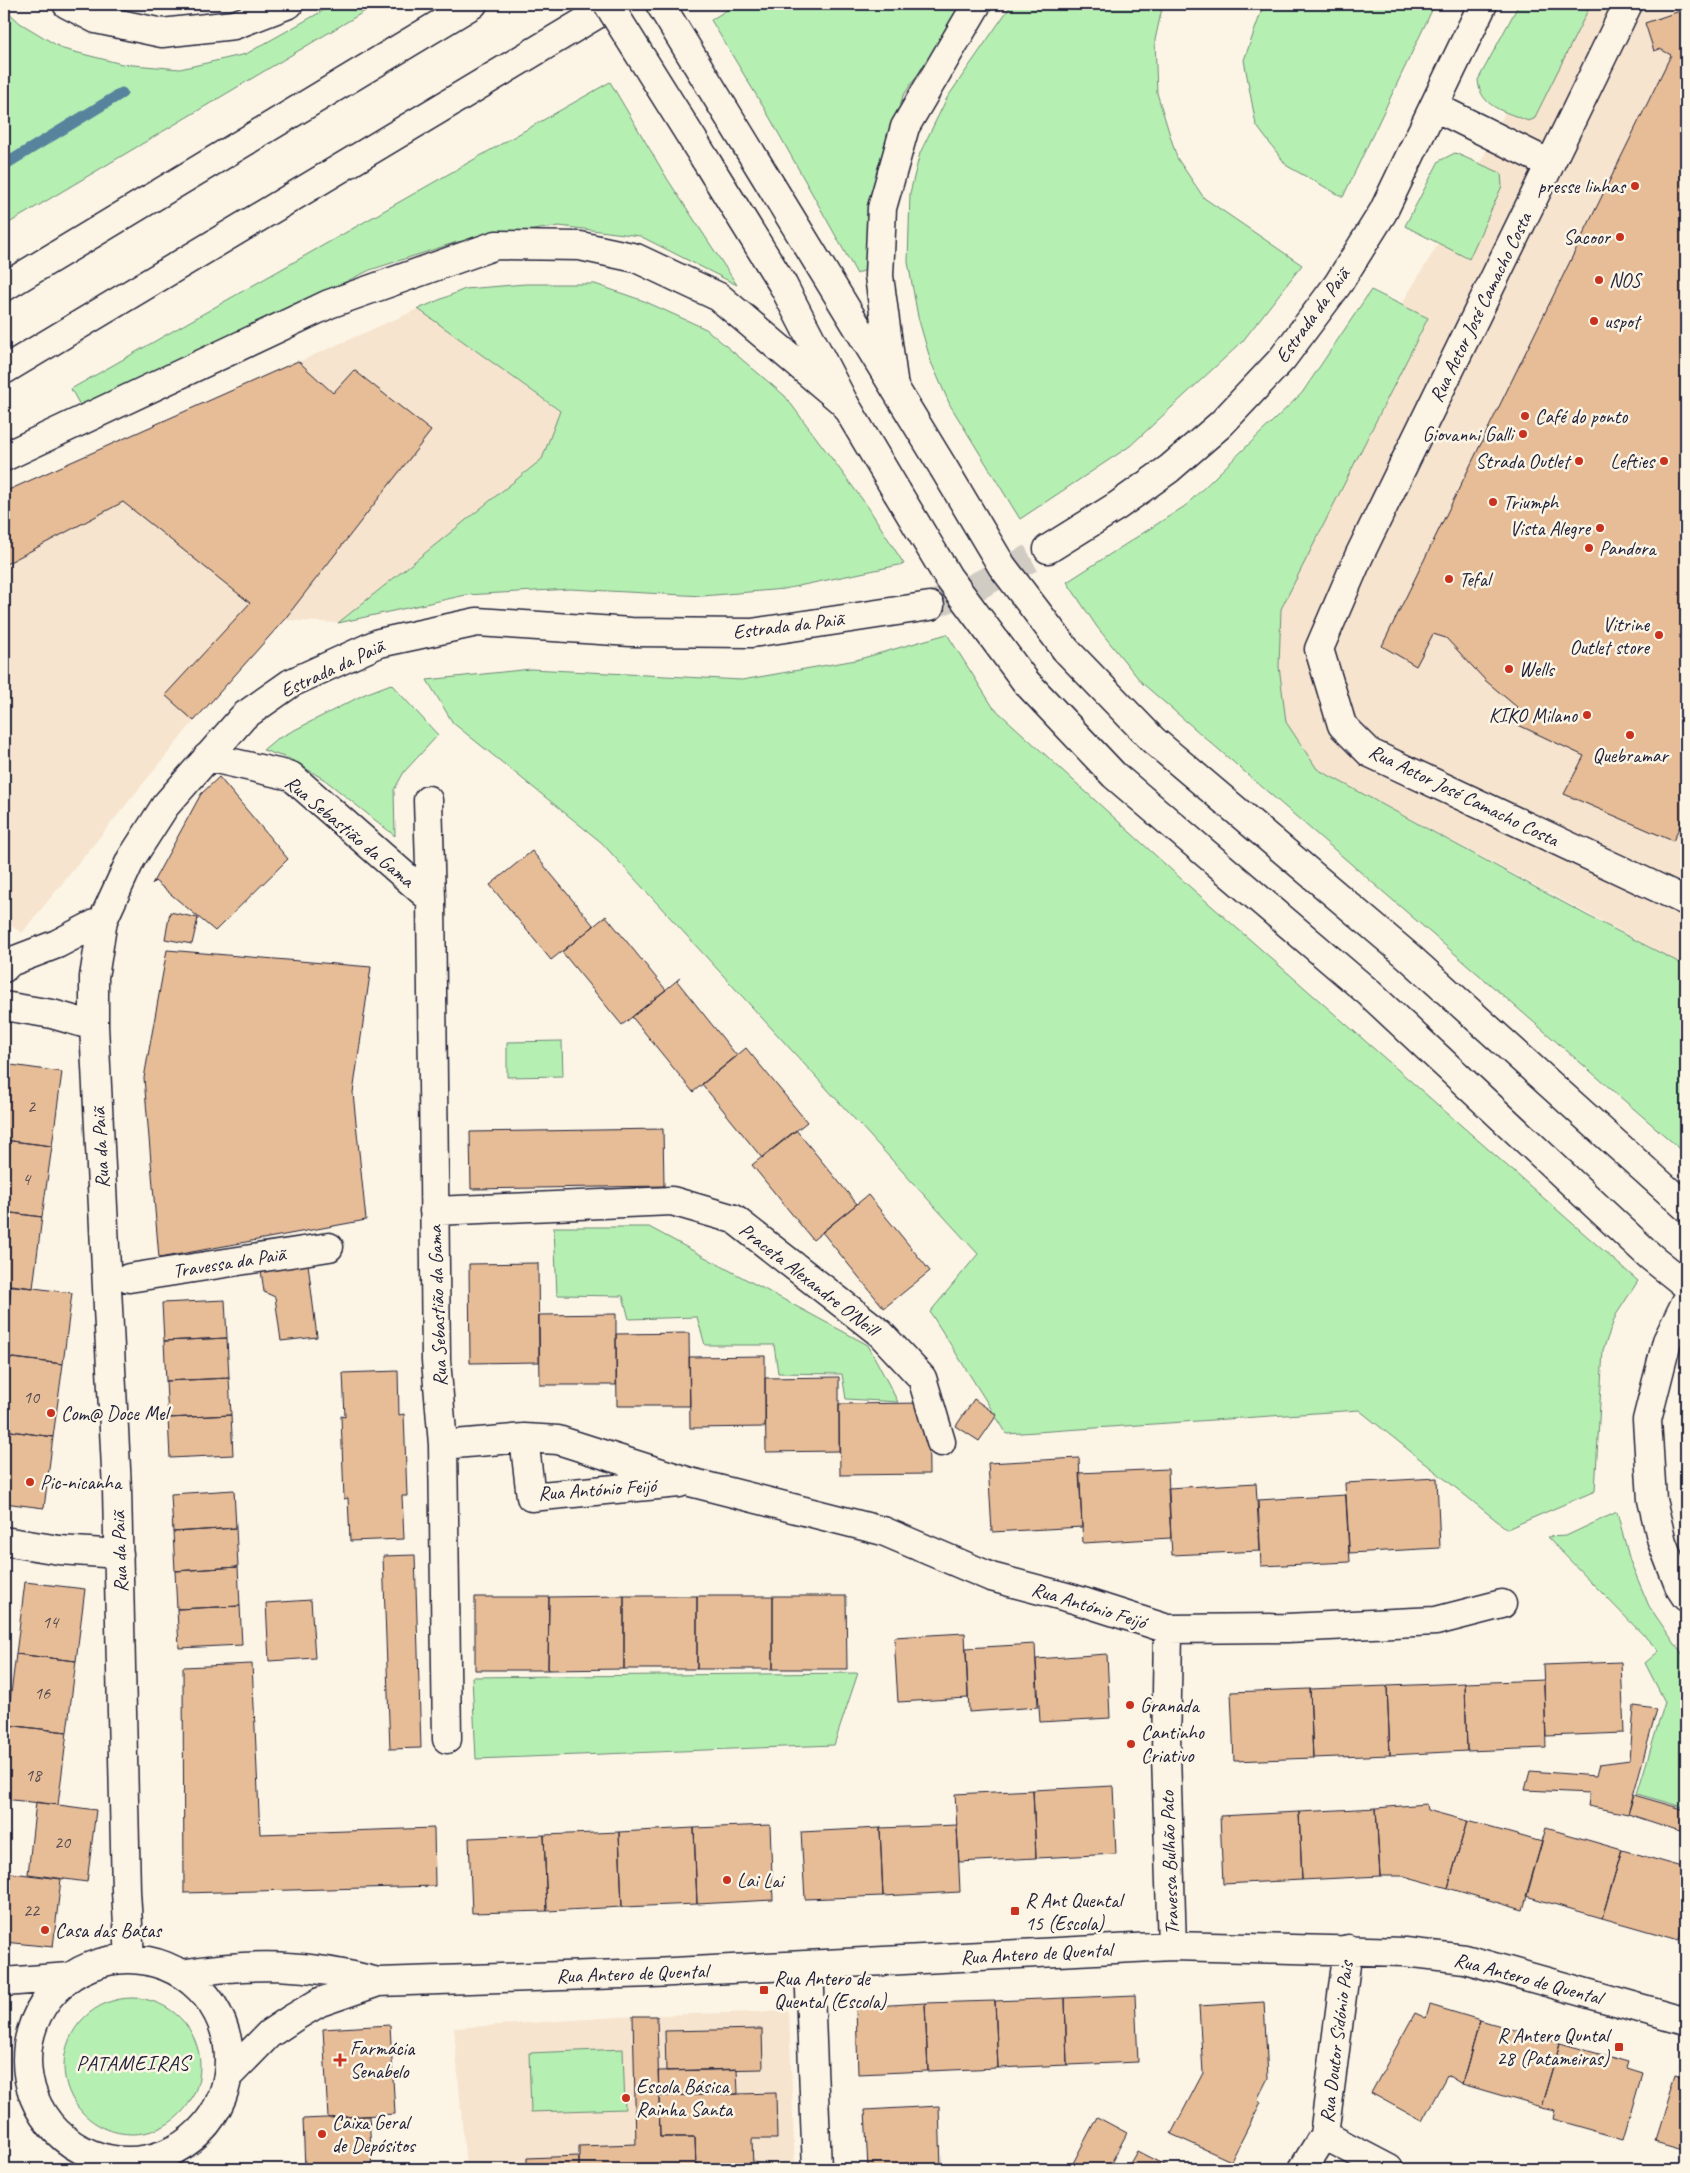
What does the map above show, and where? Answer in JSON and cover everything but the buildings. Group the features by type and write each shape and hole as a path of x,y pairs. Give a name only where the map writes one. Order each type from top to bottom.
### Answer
{"main road":[{"path":"67,4 96,19 162,33 234,26 289,4"},
{"path":"4,286 473,4"},
{"path":"608,4 782,285 844,403 948,577 1026,682 1114,775 1368,992 1651,1257 1686,1285"},
{"path":"4,370 614,4"},
{"path":"660,4 1002,566 1066,650 1153,740 1408,956 1683,1204"},
{"path":"894,391 879,276 882,208 905,127 977,4"},
{"name":"Estrada da Paiã","path":"1048,549 1117,506 1169,469 1221,424 1282,358 1338,284 1383,212 1483,4"},
{"name":"Rua Actor José Camacho Costa","path":"1628,4 1359,556 1319,649 1342,725 1370,753 1686,901"},
{"path":"1434,107 1550,164"},
{"path":"4,458 329,304 496,245 580,246 636,258 719,297 844,403"},
{"name":"Estrada da Paiã","path":"94,1026 94,978 103,920 131,859 165,806 244,716 292,683 379,643 477,622 631,632 752,633 930,606"},
{"name":"Rua Sebastião da Gama","path":"207,757 291,776 431,899"},
{"name":"Rua Sebastião da Gama","path":"428,800 431,899 436,1360 443,1445 446,1726"},
{"path":"4,968 10,962 57,944 103,920"},
{"path":"4,1006 52,1014 94,1026"},
{"name":"Rua da Paiã","path":"94,1026 119,1554 126,1890 130,1958"},
{"name":"Praceta Alexandre O'Neill","path":"434,1211 672,1201 734,1220 880,1334 922,1378 942,1442"},
{"name":"Travessa da Paiã","path":"128,1278 329,1247"},
{"path":"1686,1302 1667,1341 1647,1420 1652,1500 1662,1542 1680,1588 1686,1597"},
{"name":"Rua António Feijó","path":"443,1445 524,1438 558,1440 690,1482 883,1530 991,1577 1074,1599 1168,1629 1287,1628 1436,1621 1502,1604"},
{"name":"Rua António Feijó","path":"524,1438 531,1497 690,1482"},
{"path":"4,1541 59,1550 119,1554"},
{"name":"Travessa Bulhão Pato","path":"1168,1629 1166,1755 1172,1946"},
{"name":"Rua Antero de Quental","path":"181,1974 247,1965 280,1965 322,1969 378,1982 653,1973 1172,1946 1348,1949 1405,1952 1465,1959 1686,2021"},
{"name":"Rua Doutor Sidónio Pais","path":"1303,2169 1324,2135 1348,1949"},
{"path":"130,1958 164,1965 181,1974 204,1993 221,2018 229,2046 228,2076 220,2104 204,2127 182,2146 154,2163 122,2161 90,2154 61,2138 40,2112 28,2081 26,2052 33,2023 47,1997 68,1977 86,1967 108,1960 130,1958"},
{"path":"809,1964 818,2169"},
{"path":"4,1982 68,1977"},
{"name":"Rua Antero de Quental","path":"228,2076 269,2034 293,2018 320,2002 378,1982"},
{"path":"4,2065 28,2081"},
{"name":"Rua Doutor Sidónio Pais","path":"1324,2135 1389,2169"}],"shaded area":[{"path":"1558,4 1686,4 1686,966 1317,769 1286,722 1279,666 1281,609 1428,319 1401,305 1451,223"},
{"path":"418,309 560,412 542,459 338,623 284,620 194,721 22,933 4,921 4,492"},
{"name":"Escola Básica Rainha Santa","path":"789,2011 795,2169 466,2169 454,2028 633,2016"}],"green space":[{"path":"335,4 377,4 4,226 4,8 20,23 63,49 122,64 180,69 246,54"},
{"path":"736,4 966,4 903,96 873,191 865,270 857,274 770,118 711,20"},
{"path":"1012,4 1163,4 1155,40 1157,93 1177,158 1204,198 1302,265 1242,342 1130,446 1020,519 950,405 931,362 918,317 908,262 910,193 920,153 947,98"},
{"path":"1264,4 1435,4 1343,197 1287,166 1256,125 1244,60"},
{"path":"1519,4 1591,4 1534,119 1528,121 1489,103 1483,97 1478,80"},
{"path":"610,82 668,180 737,285 640,236 559,226 457,242 370,270 82,409 71,389"},
{"path":"1455,153 1501,173 1502,186 1469,259 1405,226 1439,161"},
{"path":"525,284 595,284 644,301 706,329 785,396 868,507 904,564 784,589 703,596 570,589 466,595 338,623 542,459 560,411 418,309 465,289"},
{"path":"1371,290 1428,318 1281,609 1279,666 1286,722 1317,769 1590,917 1686,966 1686,1154 1142,683 1097,627 1067,582 1185,506 1302,393"},
{"path":"947,634 993,707 1189,886 1638,1281 1616,1315 1603,1350 1595,1491 1507,1529 1359,1410 1007,1434 930,1312 978,1254 601,842 453,723 427,680 531,669 742,680 856,660"},
{"path":"391,684 438,735 404,772 394,790 395,836 325,780 290,759 263,750 275,740 365,694"},
{"path":"562,1041 563,1076 507,1077 507,1042"},
{"path":"554,1227 649,1227 868,1345 898,1402 846,1399 842,1374 778,1373 774,1345 705,1345 697,1317 629,1319 623,1296 557,1295"},
{"path":"1617,1512 1630,1561 1649,1606 1686,1660 1686,1808 1637,1794 1665,1702 1645,1663 1659,1651 1547,1537 1566,1536"},
{"path":"858,1673 834,1745 476,1759 472,1677"},
{"path":"132,1998 158,2003 170,2009 180,2018 189,2028 195,2040 200,2066 195,2092 189,2104 180,2114 170,2123 158,2129 132,2134 106,2129 94,2123 84,2114 75,2104 69,2092 64,2066 69,2040 75,2028 84,2018 94,2009 106,2003"},
{"path":"623,2049 625,2109 531,2112 529,2053"}],"waterway":[{"path":"4,165 122,93"}],"tunnel":[{"path":"930,606 977,586 1048,549"}],"place":[{"name":"presse linhas","path":"1635,186"},
{"name":"Sacoor","path":"1620,237"},
{"name":"NOS","path":"1599,280"},
{"name":"uspot","path":"1594,321"},
{"name":"Café do ponto","path":"1525,416"},
{"name":"Giovanni Galli","path":"1523,434"},
{"name":"Strada Outlet","path":"1579,461"},
{"name":"Lefties","path":"1664,461"},
{"name":"Triumph","path":"1493,502"},
{"name":"Vista Alegre","path":"1600,528"},
{"name":"Pandora","path":"1589,548"},
{"name":"Tefal","path":"1449,579"},
{"name":"Vitrine Outlet store","path":"1659,635"},
{"name":"Wells","path":"1509,669"},
{"name":"KIKO Milano","path":"1587,715"},
{"name":"Quebramar","path":"1630,735"},
{"name":"Com@ Doce Mel","path":"51,1413"},
{"name":"Pic-nicanha","path":"30,1482"},
{"name":"Granada","path":"1130,1705"},
{"name":"Cantinho Criativo","path":"1131,1744"},
{"name":"Lai Lai","path":"727,1880"},
{"name":"R Ant Quental 15 (Escola)","path":"1015,1911"},
{"name":"Casa das Batas","path":"45,1930"},
{"name":"Rua Antero de Quental (Escola)","path":"764,1990"},
{"name":"R Antero Quntal 28 (Patameiras)","path":"1619,2047"},
{"name":"Farmácia Senabelo","path":"340,2060"},
{"name":"Escola Básica Rainha Santa","path":"626,2098"},
{"name":"Caixa Geral de Depósitos","path":"322,2134"}],"district":[{"name":"PATAMEIRAS","path":"133,2063"}]}
